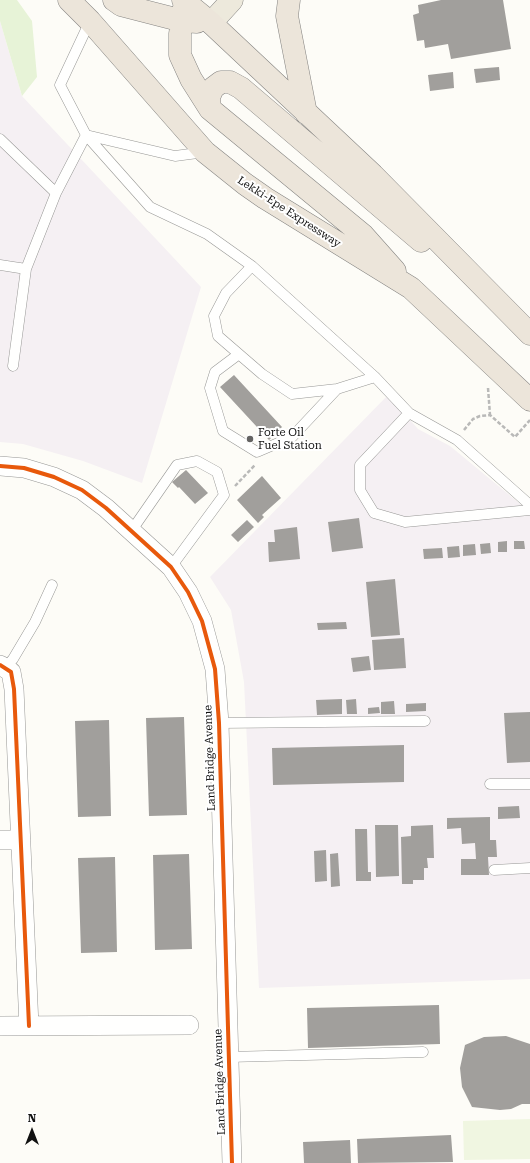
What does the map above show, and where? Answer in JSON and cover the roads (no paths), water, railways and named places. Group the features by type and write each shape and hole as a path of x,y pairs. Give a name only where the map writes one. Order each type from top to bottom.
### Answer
{"highway":[{"name":"Lekki-Epe Expressway","path":"69,0 90,21 205,152 260,194 411,288 530,400"},
{"path":"114,0 120,5 185,6 210,23 373,175 530,334"},
{"path":"289,0 288,23 306,113"},
{"path":"185,6 180,34 180,55 191,79 210,109 364,235 411,288"},
{"path":"210,109 209,97 213,88 221,82 230,82 240,88 514,319"}],"main road":[{"path":"210,23 232,0"}],"street":[{"name":"Land Bridge Avenue","path":"0,466 24,468 54,477 82,490 106,508 171,567 188,592 202,621 215,669 219,723 232,1163"},
{"path":"2,666 11,672 14,689 29,1026"},
{"path":"0,840 21,840"},
{"path":"0,1026 189,1025"}],"lane":[{"path":"90,21 60,85 86,135 150,207 207,234 252,266 375,377 409,413 457,440 530,505"},
{"path":"86,135 175,156 205,152"},
{"path":"14,366 26,269 56,194 86,135"},
{"path":"0,139 56,194"},
{"path":"0,265 26,269"},
{"path":"252,266 226,293 214,316 218,336 262,374 292,394 337,389 375,377"},
{"path":"239,354 215,372 210,388 223,431 257,452 292,437 337,389"},
{"path":"409,413 360,466 360,490 374,513 405,522 530,510"},
{"path":"132,530 177,465 197,461 217,472 224,496 171,567"},
{"path":"2,666 13,659 35,622 52,585"},
{"path":"219,723 425,721"},
{"path":"490,784 530,784"},
{"path":"494,870 530,868"},
{"path":"228,1056 423,1052"}],"place":[{"name":"Forte Oil Fuel Station","path":"250,439"}]}
